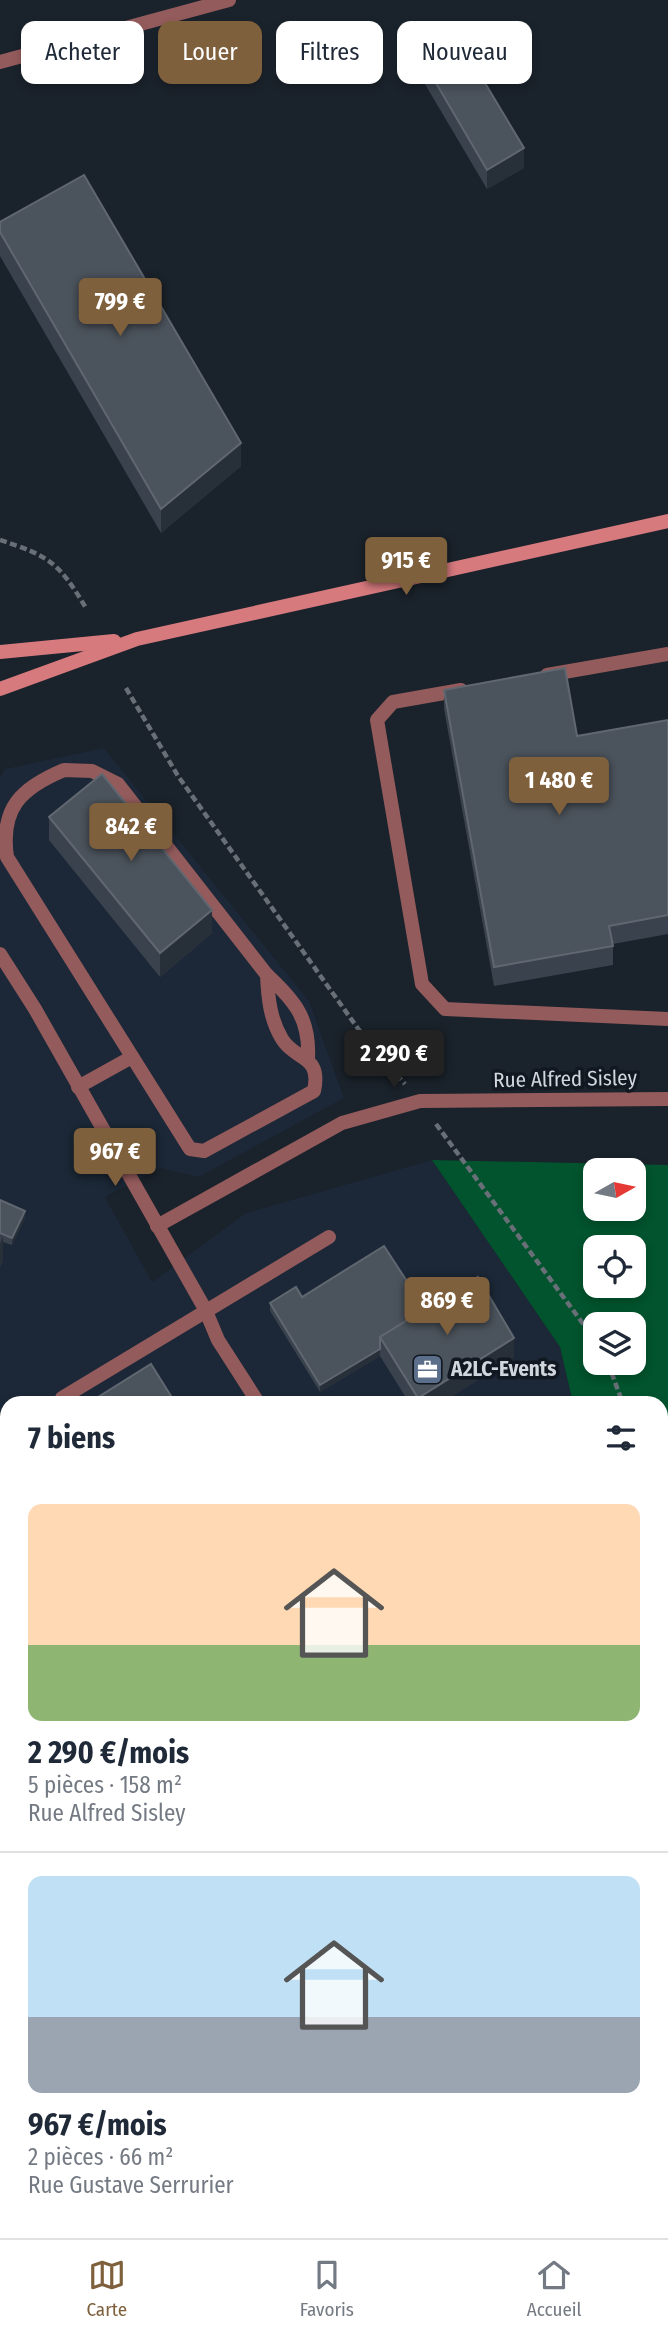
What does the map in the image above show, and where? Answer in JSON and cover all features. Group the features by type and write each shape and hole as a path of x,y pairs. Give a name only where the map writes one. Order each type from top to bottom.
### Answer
{"main road":[{"path":"0,652 137,639 668,522"},
{"path":"0,689 137,639"}],"street":[{"path":"0,62 229,0"},
{"path":"531,678 668,654"},
{"path":"476,688 393,702 377,720 422,984 445,1009 668,1019"},
{"path":"64,770 92,771 118,784 267,975 289,995 310,1032 308,1058 317,1079 314,1091 204,1151 190,1149 7,857 4,832 18,797 37,781 64,770"},
{"path":"0,954 205,1309 218,1340 254,1396"},
{"path":"267,975 268,1006 283,1042 308,1058"},
{"path":"78,1087 132,1057"},
{"name":"Rue Alfred Sisley","path":"157,1226 342,1123 420,1101 668,1099"},
{"path":"65,1396 205,1309 329,1237"}],"path":[{"path":"0,540 30,550 63,570 86,608"},
{"path":"126,688 178,776 359,1030 420,1101 583,1324"},
{"path":"612,1375 620,1396"}],"shaded area":[{"path":"104,748 309,1001 344,1098 199,1177 160,1168 105,1197 152,1282 246,1213 432,1160 560,1347 571,1396 0,1396 0,778 5,769"}],"green space":[{"path":"432,1160 583,1163 583,1222 646,1222 646,1165 668,1165 668,1396 571,1396 560,1347"}],"building":[{"path":"437,84 486,84 524,148 487,170"},
{"path":"84,175 241,443 161,509 0,232 0,222"},
{"path":"565,668 577,736 668,720 668,915 609,926 613,946 494,967 444,690"},
{"path":"102,774 212,910 160,953 49,817"},
{"path":"0,1200 25,1211 12,1238 0,1233"},
{"path":"384,1246 425,1309 380,1337 380,1349 320,1385 270,1303 296,1287 302,1297"},
{"path":"478,1277 514,1338 421,1396 417,1396 380,1337"},
{"path":"151,1364 171,1396 100,1396"}],"place":[{"name":"A2LC-Events","path":"428,1369"}]}
